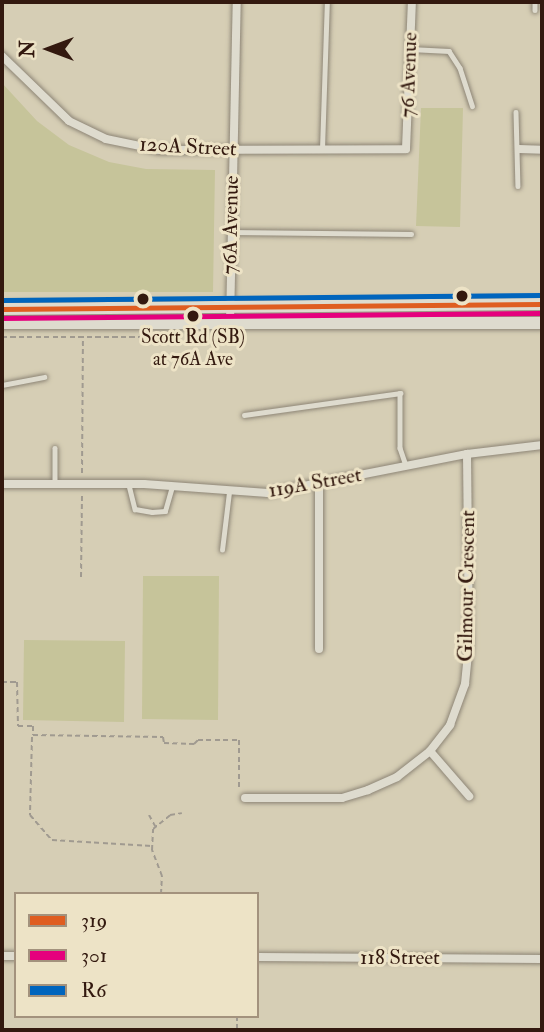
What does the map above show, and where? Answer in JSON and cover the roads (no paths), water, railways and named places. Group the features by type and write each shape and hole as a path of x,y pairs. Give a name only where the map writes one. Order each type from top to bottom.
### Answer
{"main road":[{"path":"2,309 542,304"},
{"path":"2,323 542,323"}],"street":[{"name":"76A Avenue","path":"230,323 237,2"},
{"name":"76 Avenue","path":"406,149 412,2"},
{"name":"120A Street","path":"2,56 69,121 106,139 159,150 406,149"},
{"path":"519,149 542,150"},
{"name":"119A Street","path":"2,484 129,484 268,494 467,454 542,445"},
{"name":"Gilmour Crescent","path":"245,798 342,799 397,776 430,751 450,725 465,684 469,644 467,454"},
{"path":"319,483 320,649"},
{"path":"430,751 469,796"},
{"name":"118 Street","path":"259,957 542,959"}],"lane":[{"path":"322,149 327,2"},
{"path":"535,2 535,10"},
{"path":"410,49 449,51 460,68 472,106"},
{"path":"516,112 518,186"},
{"path":"231,232 411,234"},
{"path":"2,385 44,377"},
{"path":"244,415 400,393 400,449 406,465"},
{"path":"55,448 55,484"},
{"path":"129,484 135,509 152,512 164,511 172,487"},
{"path":"222,550 229,492"}],"place":[{"name":"Scott Rd (SB) at 76A Ave","path":"193,316"}]}
